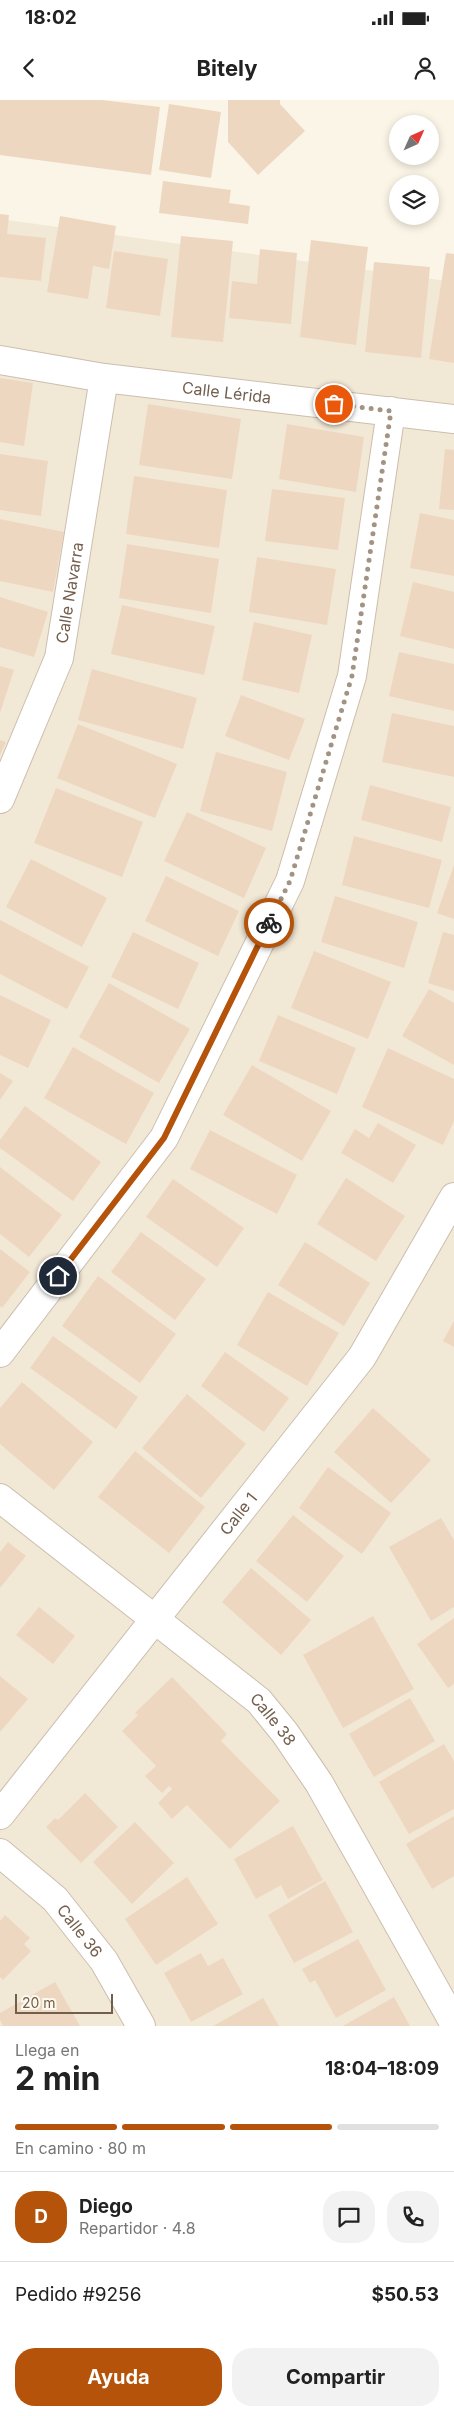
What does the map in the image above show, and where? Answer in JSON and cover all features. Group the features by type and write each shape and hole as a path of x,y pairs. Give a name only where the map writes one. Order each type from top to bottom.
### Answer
{"street":[{"name":"Calle Lérida","path":"0,360 104,378 454,419"},
{"name":"Calle Navarra","path":"0,799 59,658 104,378"},
{"path":"0,1353 164,1138 290,881 352,676 391,411"},
{"name":"Calle 1","path":"0,1815 157,1619 362,1357 454,1198"},
{"name":"Calle 38","path":"0,1498 260,1701 285,1733 319,1783 454,2023"},
{"name":"Calle 36","path":"0,1854 55,1899 104,1961 141,2026"}],"shaded area":[{"path":"0,219 454,282 454,2026 0,2026"}],"building":[{"path":"0,100 102,100 160,107 151,175 0,155"},
{"path":"228,100 280,100 280,104 305,131 258,175 228,142"},
{"path":"169,104 221,112 211,178 159,170"},
{"path":"163,181 231,190 229,203 250,206 248,224 159,213"},
{"path":"0,214 9,215 7,234 46,238 41,281 0,277"},
{"path":"60,216 116,226 109,269 93,266 88,299 47,292"},
{"path":"181,236 233,241 223,342 171,337"},
{"path":"311,240 368,247 356,345 300,337"},
{"path":"260,249 297,253 291,324 229,318 232,281 257,284"},
{"path":"114,251 168,259 160,316 106,308"},
{"path":"446,253 454,254 454,363 429,359"},
{"path":"374,262 430,267 421,358 365,352"},
{"path":"0,378 33,383 24,446 0,442"},
{"path":"148,404 241,419 232,479 139,465"},
{"path":"287,424 364,437 356,492 279,479"},
{"path":"445,449 454,450 454,510 439,509"},
{"path":"0,454 48,461 41,516 0,510"},
{"path":"134,476 227,490 219,548 126,534"},
{"path":"272,489 345,498 338,550 265,541"},
{"path":"420,513 454,520 454,576 410,568"},
{"path":"0,519 64,532 53,592 0,581"},
{"path":"127,544 219,559 211,613 119,598"},
{"path":"257,557 336,569 327,625 249,612"},
{"path":"413,582 454,592 454,649 400,636"},
{"path":"0,597 48,612 34,657 0,647"},
{"path":"122,605 215,626 204,675 111,654"},
{"path":"254,622 312,635 299,693 242,680"},
{"path":"399,652 454,664 454,711 389,696"},
{"path":"0,666 14,670 0,713"},
{"path":"92,669 197,698 183,749 78,720"},
{"path":"241,695 305,719 289,760 225,736"},
{"path":"392,713 454,726 454,777 382,762"},
{"path":"78,724 177,764 155,818 57,778"},
{"path":"0,740 6,742 0,755"},
{"path":"216,752 287,772 272,831 200,811"},
{"path":"370,785 451,807 442,842 361,820"},
{"path":"56,788 143,822 122,877 34,843"},
{"path":"187,812 266,848 244,898 164,861"},
{"path":"354,836 442,860 429,908 342,885"},
{"path":"31,859 107,898 82,947 6,907"},
{"path":"454,865 454,919 437,913"},
{"path":"166,876 239,911 218,956 145,921"},
{"path":"335,896 418,922 404,968 321,942"},
{"path":"0,920 89,967 67,1009 0,974"},
{"path":"133,932 199,963 178,1009 111,977"},
{"path":"443,932 454,935 454,991 428,983"},
{"path":"314,951 391,982 368,1039 291,1008"},
{"path":"109,983 190,1029 159,1083 79,1037"},
{"path":"429,989 454,1003 454,1065 402,1036"},
{"path":"0,995 51,1020 28,1068 0,1055"},
{"path":"278,1015 356,1048 337,1094 259,1061"},
{"path":"73,1047 154,1093 126,1144 44,1098"},
{"path":"388,1048 454,1079 454,1121 443,1145 362,1107"},
{"path":"252,1065 331,1111 302,1161 223,1115"},
{"path":"0,1073 13,1081 0,1100"},
{"path":"25,1106 101,1162 73,1201 0,1148 0,1140"},
{"path":"378,1123 416,1145 393,1183 341,1153 355,1129 369,1138"},
{"path":"210,1130 297,1175 277,1214 190,1169"},
{"path":"0,1167 62,1215 29,1257 0,1234"},
{"path":"346,1178 405,1216 376,1261 317,1224"},
{"path":"173,1179 244,1228 217,1267 146,1217"},
{"path":"141,1232 206,1279 175,1320 111,1272"},
{"path":"305,1242 370,1283 344,1326 278,1285"},
{"path":"0,1249 30,1272 2,1308 0,1306"},
{"path":"98,1276 176,1334 140,1383 62,1326"},
{"path":"268,1292 339,1333 307,1386 237,1345"},
{"path":"454,1321 454,1347 443,1341"},
{"path":"53,1336 138,1397 116,1429 30,1368"},
{"path":"225,1352 289,1398 264,1432 201,1386"},
{"path":"22,1382 93,1442 54,1490 0,1444 0,1408"},
{"path":"187,1394 246,1444 201,1498 142,1448"},
{"path":"373,1408 431,1460 391,1503 334,1452"},
{"path":"135,1451 205,1507 169,1553 98,1497"},
{"path":"328,1467 391,1513 362,1554 299,1508"},
{"path":"293,1515 344,1556 307,1602 256,1561"},
{"path":"441,1518 454,1540 454,1607 431,1621 389,1547"},
{"path":"8,1542 26,1556 0,1588 0,1552"},
{"path":"251,1568 311,1620 281,1655 222,1602"},
{"path":"39,1607 75,1636 53,1664 16,1635"},
{"path":"373,1616 414,1689 343,1728 303,1655"},
{"path":"454,1618 454,1684 448,1688 417,1644"},
{"path":"0,1676 28,1699 0,1732"},
{"path":"172,1677 227,1734 221,1741 280,1801 230,1849 187,1805 172,1819 158,1803 172,1789 169,1786 162,1793 145,1776 156,1766 122,1731 138,1715 135,1713"},
{"path":"410,1698 435,1741 374,1777 349,1734"},
{"path":"444,1744 454,1761 454,1809 409,1834 379,1782"},
{"path":"85,1793 118,1827 81,1863 46,1827 55,1818 58,1820"},
{"path":"454,1816 454,1876 432,1889 406,1844"},
{"path":"135,1822 174,1863 132,1904 93,1862"},
{"path":"293,1826 323,1880 288,1899 281,1885 256,1899 234,1859"},
{"path":"187,1877 218,1924 156,1965 125,1919"},
{"path":"325,1881 353,1932 294,1963 268,1915"},
{"path":"5,1915 30,1938 24,1944 31,1951 3,1980 0,1977 0,1921"},
{"path":"358,1939 386,1990 336,2018 315,1980 310,1983 302,1969"},
{"path":"201,1953 208,1966 223,1958 243,1994 191,2022 164,1973"},
{"path":"55,1982 80,2026 3,2026 0,2020 0,2013"},
{"path":"394,1997 410,2026 343,2026"},
{"path":"263,1998 279,2026 213,2026"}],"way so far":[{"path":"269,923 290,881 352,676 391,411 334,404"}],"route":[{"path":"58,1276 164,1138 269,923"}]}
